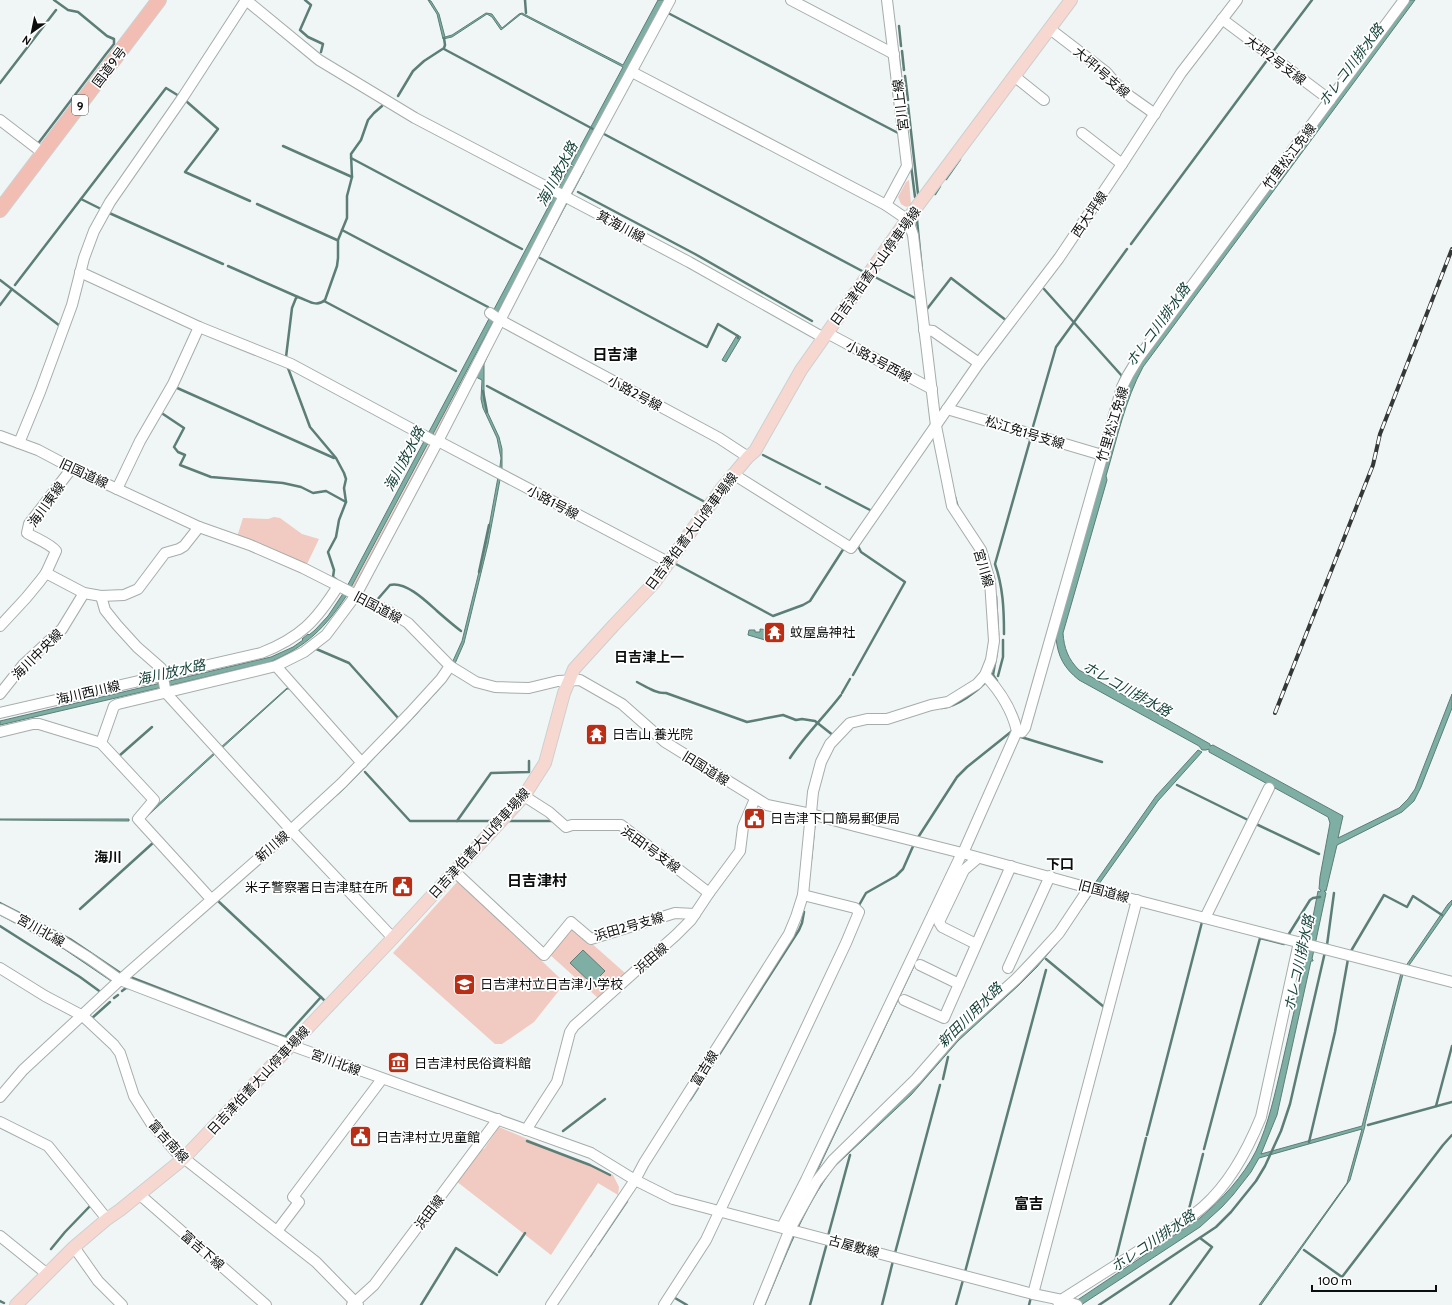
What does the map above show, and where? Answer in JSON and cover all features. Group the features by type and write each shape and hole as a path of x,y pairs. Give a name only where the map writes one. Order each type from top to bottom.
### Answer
{"highway":[{"name":"国道9号","path":"0,210 159,0"}],"main road":[{"name":"日吉津伯耆大山停車場線","path":"16,1305 74,1247 183,1159 393,938 524,796 545,763 569,680 574,669 654,583 722,488 748,457 755,451 801,370 900,228 908,220 1072,0"}],"street":[{"path":"19,443 40,392 72,305 80,272 94,231 109,203 183,97 246,0"},
{"name":"箕海川線","path":"246,0 318,60 415,118 826,336"},
{"path":"101,743 114,706 118,704 276,666 304,652 326,635 347,591 436,441 496,317 564,196 670,0"},
{"path":"791,0 894,54"},
{"path":"888,5 896,0"},
{"name":"西大坪線","path":"734,474 851,548 979,363 1057,261 1181,73 1237,0"},
{"name":"竹里松江免線","path":"1017,730 1022,732 1025,728 1102,455 1122,387 1128,375 1139,357 1404,0"},
{"name":"宮川上線","path":"886,205 907,166 888,5"},
{"name":"大坪2号支線","path":"1222,19 1330,100"},
{"name":"大坪1号支線","path":"1050,29 1106,72 1130,97 1155,114"},
{"path":"632,72 886,205 908,220"},
{"path":"1014,76 1044,100"},
{"path":"0,120 44,153"},
{"path":"1082,133 1122,164"},
{"name":"宮川線","path":"811,814 813,792 821,762 830,744 850,723 867,719 887,719 931,705 948,702 978,684 985,675 991,660 994,641 990,582 981,550 952,506 936,426 913,235 908,220"},
{"name":"小路1号線","path":"80,272 198,327 291,364 668,562"},
{"name":"小路2号線","path":"496,317 719,438 748,457"},
{"path":"117,489 151,421 173,384 198,327"},
{"path":"924,330 933,331 979,363"},
{"name":"小路3号西線","path":"826,336 932,389"},
{"name":"松江免1号支線","path":"947,409 1102,455"},
{"name":"旧国道線","path":"0,436 38,450 72,468 199,527 250,545 303,568 390,612 408,623 450,666 476,682 495,687 529,688 569,680 580,680 622,704 665,742 755,799 767,805 811,814 962,853 1050,876 1089,888 1452,982"},
{"name":"海川東線","path":"0,626 26,598 46,573 56,551 52,546 27,533 27,530 29,524 72,468"},
{"path":"46,573 84,593 101,596 124,595 138,589 162,556 168,551 179,549 184,546 199,527"},
{"name":"海川西川線","path":"0,713 261,653 281,645 298,635 313,621 327,604 347,591"},
{"name":"海川中央線","path":"0,694 23,665 62,630 84,593"},
{"path":"101,596 105,610 117,625 137,647 161,668 165,692 290,830 393,938"},
{"path":"276,666 362,762"},
{"name":"新川線","path":"0,1097 23,1070 83,1016 120,980 342,783 409,714 441,679 450,666"},
{"path":"759,1305 786,1228 806,1180 962,853 1017,730 1014,718 993,684 985,675"},
{"path":"0,732 38,724 101,743 154,800 154,802 138,818 211,899"},
{"path":"1205,918 1269,788"},
{"name":"浜田1号支線","path":"524,796 549,812 566,827 572,825 621,825 709,893"},
{"name":"浜田線","path":"526,1130 557,1082 567,1037 574,1026 691,920 740,852 743,827 755,799"},
{"name":"富吉線","path":"550,1305 635,1180 644,1162 789,934 803,895 811,814"},
{"path":"976,944 942,927 939,922 964,870 978,858"},
{"path":"904,1000 944,1018 1011,866"},
{"name":"浜田2号支線","path":"454,871 544,956 571,922 591,939 676,913 695,914"},
{"path":"1008,968 1050,876"},
{"path":"786,1228 816,1182 833,1160 916,1079 957,1032 1016,979 1037,957 1058,933 1089,888"},
{"path":"664,1305 706,1240 843,950 859,912 856,908 803,895"},
{"path":"1033,1294 1137,900"},
{"name":"宮川北線","path":"0,909 59,939 120,980 382,1079 591,1153 635,1180"},
{"path":"1065,1303 1204,1206 1236,1168 1251,1142 1262,1117 1302,943"},
{"path":"920,965 959,984"},
{"name":"富吉南線","path":"0,968 46,996 83,1016 114,1045 120,1053 134,1096 151,1123 183,1159 277,1230 327,1272 355,1304"},
{"path":"277,1230 299,1202 293,1197 382,1079"},
{"name":"浜田線","path":"355,1304 374,1285 498,1119"},
{"path":"0,1122 48,1146 107,1219"},
{"name":"古屋敷線","path":"635,1180 673,1199 1065,1303"},
{"name":"富吉下線","path":"139,1194 266,1305"},
{"path":"0,1236 47,1274"},
{"path":"74,1247 98,1281 122,1305"}],"shaded area":[{"path":"428,0 431,1 439,14 445,37 452,35 486,13 492,14 502,28 522,13 623,65 658,0 665,0 576,167 571,164 623,67 521,14 501,30 492,17 487,14 452,37 443,39 437,14"},
{"path":"1408,0 1415,0 1143,367 1131,393 1122,420 1106,476 1107,480 1063,633 1067,653 1079,670 1210,744 1210,746 1213,745 1343,816 1338,838 1399,808 1408,799 1415,789 1452,694 1452,708 1414,801 1402,812 1337,845 1326,891 1324,891 1326,893 1312,959 1313,961 1311,961 1277,1115 1261,1154 1362,1126 1401,973 1452,900 1452,904 1403,974 1350,1180 1261,1305 1259,1305 1347,1183 1362,1129 1259,1158 1251,1172 1233,1195 1200,1227 1081,1305 1070,1305 1200,1218 1231,1187 1251,1161 1265,1130 1282,1064 1305,960 1318,891 1320,892 1321,890 1319,889 1320,877 1330,823 1328,817 1209,752 1209,749 1202,750 1199,746 1079,680 1069,671 1063,662 1058,651 1056,638 1124,392 1137,364"},
{"path":"570,166 575,168 347,595 331,617 314,635 294,650 270,662 0,725 0,721 271,657 293,647 315,630 328,616 344,592"},
{"path":"582,168 584,171 498,333 484,364 484,400 486,409 499,437 502,449 502,469 488,544 464,643 450,675 411,720 344,789 121,986 38,1062 0,1102 0,1100 37,1060 343,787 440,684 447,674 462,641 486,543 501,458 497,438 483,408 481,399 482,380 476,377 499,326"},
{"path":"909,180 911,205 906,207 901,204 898,197 906,182"},
{"path":"493,324 435,438 432,437"},
{"path":"737,335 741,337 726,362 722,360"},
{"path":"430,442 432,443 355,588 351,589"},
{"path":"274,517 280,518 302,534 319,539 307,564 293,560 237,537 243,518 268,519"},
{"path":"760,629 770,630 765,640 748,635 749,630 760,632"},
{"path":"287,688 290,688 355,761 290,689 287,689 221,749 220,748"},
{"path":"1198,750 1202,752 1158,801 1057,943 1037,967 958,1041 911,1095 834,1167 813,1199 804,1216 787,1251 765,1305 762,1305 792,1234 819,1181 946,1049 993,1004 1088,893 1156,796"},
{"path":"215,752 216,753 143,820 142,819"},
{"path":"129,819 129,821 0,820"},
{"path":"458,881 565,983 534,1022 502,1044 495,1044 393,953"},
{"path":"0,914 66,948 115,981 114,983 64,949"},
{"path":"573,927 625,973 598,998 548,953"},
{"path":"583,950 605,971 592,984 570,963"},
{"path":"916,962 813,1180 782,1237"},
{"path":"499,1127 613,1175 619,1187 618,1195 598,1183 551,1255 456,1181 480,1150 484,1149"}],"waterway":[{"path":"37,145 114,44 114,39 107,36 78,12 68,10 54,0"},
{"path":"305,0 311,5 300,30 308,37 323,44 321,52"},
{"path":"525,0 526,13"},
{"path":"1272,53 1312,0"},
{"path":"0,83 56,10"},
{"path":"668,13 900,134"},
{"path":"899,26 901,46"},
{"path":"398,96 413,71 424,61 444,48 444,38"},
{"path":"444,49 593,129"},
{"path":"902,51 904,70"},
{"path":"898,52 906,119"},
{"path":"1131,244 1268,59"},
{"path":"905,76 908,100"},
{"path":"15,285 166,88 179,96"},
{"path":"186,101 218,129 185,172 250,201"},
{"path":"908,105 918,194"},
{"path":"286,357 292,308 296,298 298,297 312,303 318,303 325,300 337,266 338,240 347,218 347,196 352,177 351,154 361,140 368,120 382,106"},
{"path":"604,134 864,272"},
{"path":"283,146 352,177"},
{"path":"351,158 522,249"},
{"path":"946,179 960,159"},
{"path":"911,165 915,197"},
{"path":"935,194 940,186"},
{"path":"578,192 695,254 812,321"},
{"path":"81,199 103,210"},
{"path":"257,204 337,240"},
{"path":"107,212 223,264"},
{"path":"917,220 922,271"},
{"path":"342,230 488,307"},
{"path":"1032,430 1056,347 1127,249"},
{"path":"540,258 707,347 718,324 738,336 738,338"},
{"path":"228,266 298,297"},
{"path":"873,276 917,299"},
{"path":"927,309 951,278 1007,321"},
{"path":"0,280 60,326"},
{"path":"0,305 12,289"},
{"path":"1044,289 1122,376 1120,381"},
{"path":"324,301 456,371"},
{"path":"288,368 310,427 336,458 346,479 344,488 346,502 339,520 336,537 328,552 334,570 333,577 337,580"},
{"path":"487,386 705,502"},
{"path":"175,387 334,458"},
{"path":"483,391 487,412"},
{"path":"160,412 184,428 174,447 178,452 185,455 180,465 211,477 283,483 301,487 313,493 326,491 346,502"},
{"path":"1004,634 1004,616 1000,581 995,564 1031,437"},
{"path":"763,455 820,484"},
{"path":"826,487 872,511"},
{"path":"955,497 958,508"},
{"path":"479,572 489,525"},
{"path":"853,675 905,582 861,552 858,546"},
{"path":"674,563 773,616 810,601 844,548"},
{"path":"374,600 377,600 390,585 403,586 416,593 461,631"},
{"path":"996,596 998,635"},
{"path":"998,676 1003,657 1003,640"},
{"path":"314,648 349,663 399,719"},
{"path":"997,651 993,675 997,681"},
{"path":"842,693 850,679"},
{"path":"942,708 948,707 972,694 987,681"},
{"path":"637,682 655,691 666,693 747,722 783,715 796,720 802,719 815,721 834,736"},
{"path":"790,758 802,741 841,695"},
{"path":"118,756 152,727"},
{"path":"917,839 957,777 967,767 1012,731"},
{"path":"1021,737 1102,762"},
{"path":"457,821 491,773 529,772 529,761"},
{"path":"365,772 410,821 495,821"},
{"path":"1177,785 1248,820"},
{"path":"811,859 815,818"},
{"path":"506,821 555,821"},
{"path":"1256,824 1319,854"},
{"path":"80,909 154,842"},
{"path":"858,907 866,893 896,876 903,869 914,844"},
{"path":"1327,945 1334,893"},
{"path":"1351,951 1384,895 1407,907 1413,896 1442,915"},
{"name":"ホレコ川排水路","path":"1287,937 1310,900 1320,897"},
{"path":"217,900 324,1000"},
{"path":"0,903 70,939 122,974"},
{"path":"690,1100 799,930 804,912"},
{"path":"1147,1135 1202,922"},
{"path":"0,926 80,977 102,993"},
{"path":"1204,1149 1260,938 1284,944 1285,942"},
{"path":"1099,1305 1216,1227 1231,1212 1256,1181 1265,1166 1281,1131 1290,1104 1325,952"},
{"path":"1046,959 1104,1007"},
{"path":"1309,1142 1335,1032 1348,959"},
{"path":"965,1272 1046,970"},
{"path":"130,977 285,1037 321,997"},
{"path":"122,991 128,988"},
{"path":"114,998 118,995"},
{"path":"91,1019 110,1002"},
{"path":"1436,1106 1452,1046"},
{"name":"新田川用水路","path":"943,1079 948,1057"},
{"path":"895,1253 940,1085"},
{"path":"563,1131 605,1099"},
{"path":"1368,1125 1452,1102"},
{"path":"1304,1250 1342,1277 1452,1135"},
{"name":"ホレコ川排水路","path":"1115,1262 1146,1138"},
{"path":"527,1141 590,1165 610,1175"},
{"name":"ホレコ川排水路","path":"1154,1235 1188,1213 1203,1154"},
{"path":"828,1236 850,1155"},
{"path":"598,1244 627,1201"},
{"path":"51,1249 91,1205"},
{"path":"499,1272 525,1233"},
{"path":"1170,1305 1212,1247 1200,1238"},
{"path":"810,1305 827,1243"},
{"path":"421,1305 456,1248 497,1275"},
{"path":"590,1256 595,1248"},
{"path":"882,1305 893,1261"},
{"path":"956,1305 963,1280"},
{"path":"1029,1305 1031,1297"},
{"path":"675,1298 687,1305"},
{"path":"0,1301 4,1303"}],"railway":[{"path":"1275,713 1373,465 1380,434 1452,249"}],"place":[{"name":"蚊屋島神社","path":"774,632"},
{"name":"日吉山 養光院","path":"596,734"},
{"name":"日吉津下口簡易郵便局","path":"755,818"},
{"name":"米子警察署日吉津駐在所","path":"403,887"},
{"name":"日吉津村立日吉津小学校","path":"465,984"},
{"name":"日吉津村民俗資料館","path":"398,1063"},
{"name":"日吉津村立児童館","path":"361,1137"}],"district":[{"name":"日吉津","path":"615,355"},
{"name":"日吉津上一","path":"649,657"},
{"name":"海川","path":"108,857"},
{"name":"下口","path":"1060,864"},
{"name":"日吉津村","path":"537,881"},
{"name":"富吉","path":"1029,1204"}],"water label":[{"name":"海川放水路","path":"557,174"},
{"name":"海川放水路","path":"404,459"},
{"name":"海川放水路","path":"171,672"}]}
